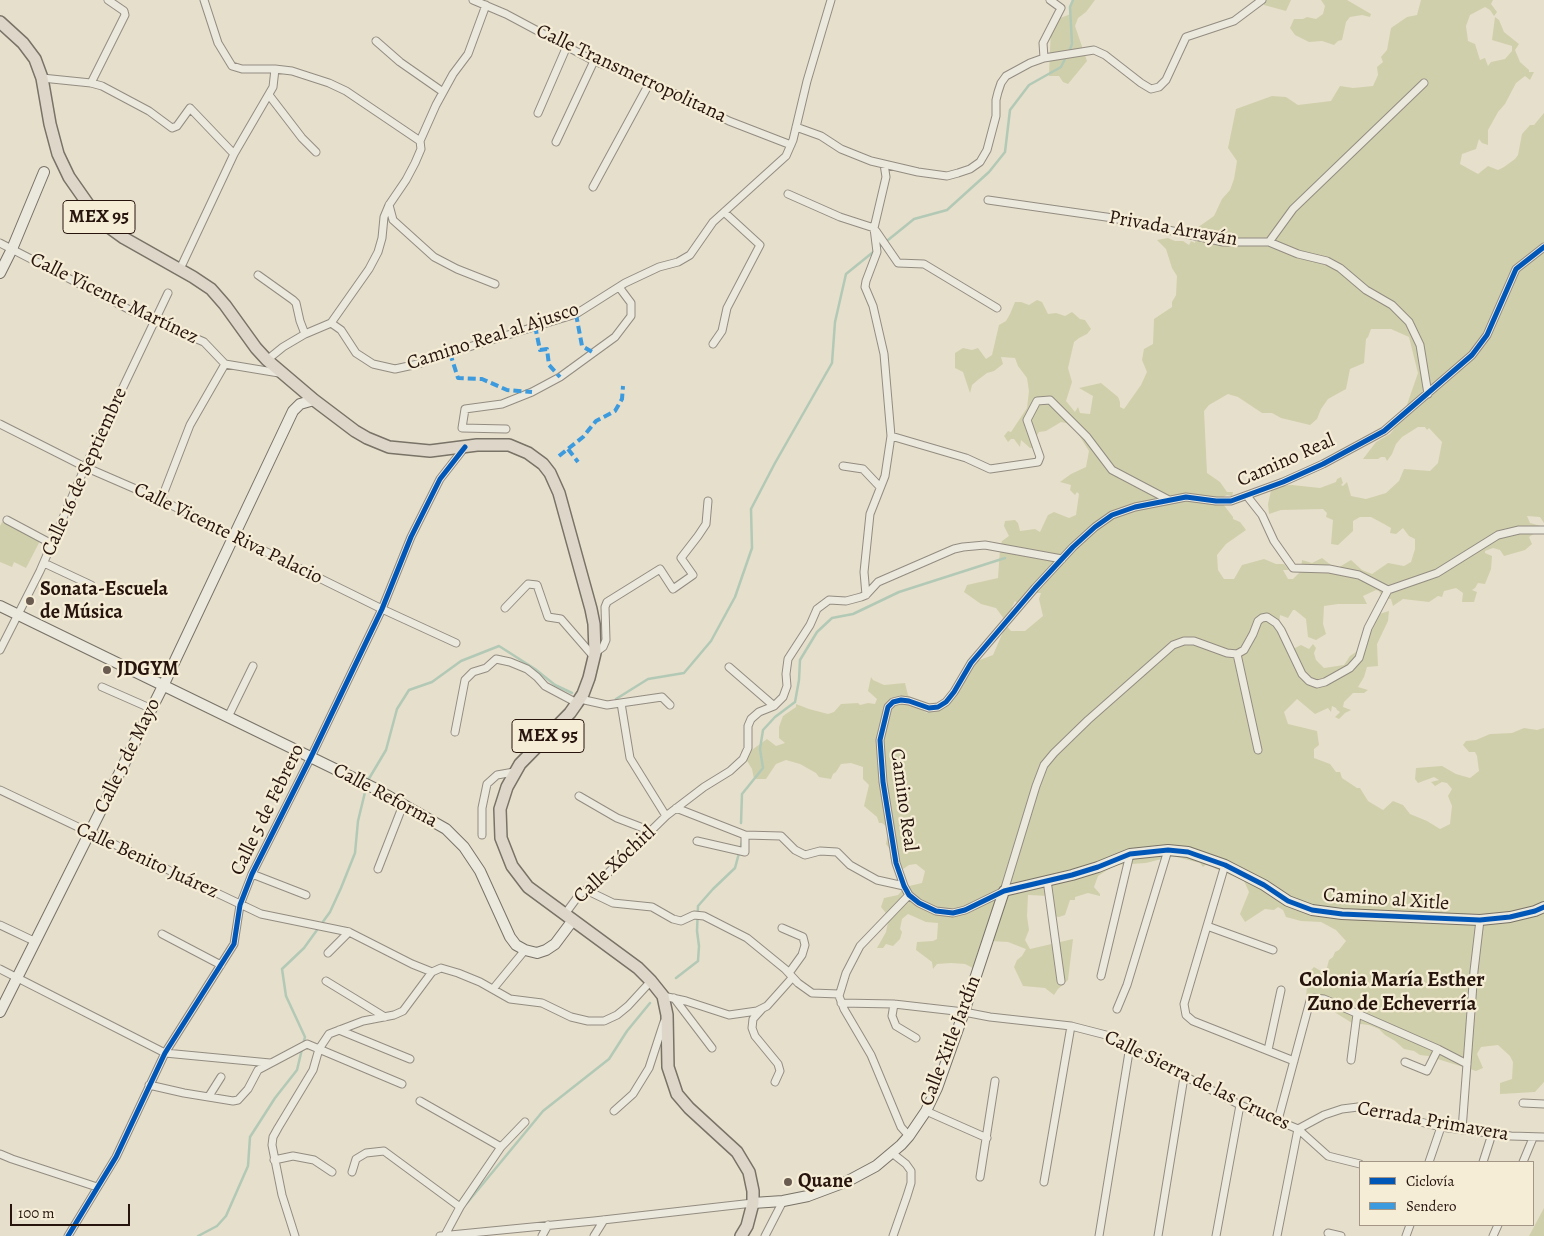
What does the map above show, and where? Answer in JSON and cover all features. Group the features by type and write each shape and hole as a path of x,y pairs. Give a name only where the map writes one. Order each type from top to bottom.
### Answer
{"main road":[{"name":"MEX 95","path":"0,22 36,59 42,78 50,124 58,154 69,177 106,225 202,282 218,296 267,360 314,400 355,431 389,447 430,451 498,444 519,448 536,458 550,473 560,493 591,609 594,624 594,655 589,678 579,701 514,772 500,809 500,829 504,847 512,866 528,887 638,968 668,997 668,1067 674,1086 682,1101 724,1139 744,1163 751,1180 753,1203 747,1226 741,1236"}],"street":[{"path":"91,83 125,13 108,0"},
{"path":"204,0 218,44 232,66 242,69 292,71 310,76 346,91 420,141"},
{"name":"Calle Transmetropolitana","path":"473,0 594,61 650,82 682,96 729,121 790,146"},
{"name":"Camino Real al Ajusco","path":"331,323 341,330 356,353 373,364 394,369 418,364 576,314 619,287 659,267 678,262 690,255 713,222 786,156 796,127 806,81 831,0"},
{"path":"1044,58 1043,43 1061,8 1050,0"},
{"path":"796,127 821,136 835,146 855,156 918,172 947,176 970,169 980,162 987,150 996,116 996,100 1001,83 1006,76 1044,58 1094,50 1101,52 1151,89 1159,88 1166,80 1186,37 1234,21 1262,0"},
{"path":"267,360 283,347 331,323 369,269 378,252 382,238 384,217 389,205 415,163 421,150 420,141 443,92 468,54 486,5"},
{"path":"376,41 400,62 443,92"},
{"path":"538,113 567,46"},
{"path":"556,142 594,61"},
{"path":"180,269 234,154 273,87 275,69"},
{"path":"42,78 91,83 110,90 149,111 172,128 177,126 190,108 234,154"},
{"path":"593,187 650,82"},
{"path":"1269,242 1293,209 1424,83"},
{"path":"269,95 302,138 316,152"},
{"path":"866,595 864,572 870,514 885,476 891,436 884,354 873,306 865,287 879,242 874,228 886,177 884,164"},
{"path":"0,273 44,172"},
{"path":"788,194 840,217 874,228"},
{"name":"Privada Arrayán","path":"988,200 1113,218 1223,242 1269,242 1298,254 1327,261 1340,268 1366,290 1392,305 1409,322 1420,344 1428,394"},
{"path":"389,205 393,220 434,257 457,269 495,284"},
{"path":"713,344 722,331 727,308 760,245 724,212"},
{"name":"Calle Vicente Martínez","path":"0,242 56,270 105,298 204,342 225,364"},
{"path":"879,242 887,247 898,262 924,264 997,308"},
{"name":"Camino Real","path":"1004,891 965,910 953,913 936,911 919,903 909,895 896,863 882,782 880,740 888,707 893,702 900,700 929,708 938,707 946,702 971,663 1035,588 1094,527 1112,515 1186,496 1216,501 1231,501 1247,496 1323,464 1384,430 1472,355 1487,335 1516,269 1544,247"},
{"path":"258,275 294,300 306,334"},
{"path":"506,429 462,428 466,408 502,404 532,392 560,377 615,337 632,316 631,303 619,287"},
{"name":"Calle 16 de Septiembre","path":"0,650 44,562 85,467 168,293"},
{"path":"160,500 190,425 225,364 282,373"},
{"name":"Calle 5 de Mayo","path":"0,1012 152,709 293,410 300,404 314,400"},
{"path":"891,436 966,458 990,469 1038,462 1040,457 1027,420 1037,401 1050,400 1087,437 1112,470 1169,500"},
{"name":"Calle Vicente Riva Palacio","path":"0,424 85,467 160,500 382,609 456,643"},
{"name":"Calle 5 de Febrero","path":"68,1236 97,1187 107,1174 165,1054 236,938 240,905 252,874 382,609 411,537 440,479 465,446"},
{"path":"843,466 863,470 880,487"},
{"path":"1247,496 1262,515 1274,541 1294,568 1329,569 1360,576 1388,590"},
{"path":"505,608 528,584 537,585 548,617 561,619 594,655 606,640 605,607 607,602 660,569 673,589 693,575 681,558 706,524 708,502"},
{"path":"7,520 52,544"},
{"path":"1004,891 1044,765 1088,720 1173,645 1184,640 1194,641 1227,653 1237,654 1244,650 1258,621 1267,617 1276,623 1281,630 1302,674 1309,681 1317,684 1325,682 1350,668 1359,658 1368,628 1388,590 1437,573 1498,535 1518,530 1544,530"},
{"path":"866,595 878,582 954,549 963,547 985,545 1062,559"},
{"path":"44,562 91,585"},
{"name":"Calle Xóchitl","path":"569,917 579,895 608,874 666,816 704,787 730,771 743,759 748,748 748,726 751,719 759,712 774,706 783,697 787,686 788,659 810,625 817,609 829,600 846,601 866,595"},
{"name":"Calle Reforma","path":"0,606 374,788 446,828 464,847 480,871 510,937 516,945 525,950"},
{"path":"1237,654 1258,750"},
{"path":"455,732 465,680 473,672 486,668 496,659 527,669 545,686 579,701 602,705 662,697 670,705"},
{"path":"228,717 253,666"},
{"path":"729,667 774,706"},
{"path":"102,687 152,709"},
{"name":"Calle Xóchitl","path":"621,703 630,758 666,816"},
{"path":"482,835 482,808 487,784 497,775 514,772"},
{"name":"Calle Benito Juárez","path":"0,790 261,914 349,932 432,972 441,968 458,973 510,999 542,1003 571,1017 588,1021 604,1021 617,1015 651,981"},
{"path":"579,796 617,818 651,831"},
{"path":"378,869 403,805"},
{"path":"676,808 745,835 781,836 795,850 805,855 820,851 837,852 850,865 878,880 904,886"},
{"path":"697,841 745,852 745,835"},
{"path":"1117,1009 1127,984 1168,850"},
{"name":"Camino al Xitle","path":"1004,891 1098,867 1130,854 1168,850 1188,852 1225,865 1264,885 1288,901 1312,910 1342,914 1480,920 1510,917 1544,907"},
{"path":"1101,976 1130,854"},
{"path":"1225,865 1184,1004 1186,1015 1193,1021 1294,1060"},
{"path":"252,874 306,895"},
{"path":"1047,880 1061,981"},
{"path":"586,890 613,903 652,907 673,919 683,920 696,915 748,938 812,993 840,994"},
{"name":"Calle Xitle Jardín","path":"753,1203 782,1201 808,1196 848,1181 876,1166 909,1136 926,1111 937,1088 1004,891"},
{"path":"909,895 860,946 846,974 840,994 841,1003 871,1055 901,1127 909,1136"},
{"path":"493,989 525,950 537,953 555,944 569,917"},
{"path":"1462,1130 1474,971 1480,920"},
{"path":"0,925 36,942"},
{"path":"1207,926 1274,950"},
{"path":"775,1082 780,1071 778,1064 752,1028 753,1019 772,1002 790,976 805,946 803,938 782,928"},
{"path":"328,953 349,932"},
{"path":"162,934 220,965"},
{"path":"0,969 165,1054 270,1064"},
{"path":"295,1236 282,1195 274,1160 273,1137 313,1070 319,1048 329,1034 363,1021 394,1015 402,1011 432,972"},
{"path":"326,981 385,1017"},
{"path":"1268,1050 1281,990"},
{"path":"668,997 729,1015 762,1009"},
{"path":"668,997 712,1048"},
{"path":"1278,1120 1310,1001 1319,997 1438,1049 1467,1064"},
{"name":"Calle Sierra de las Cruces","path":"841,1003 894,1004 964,1012 1071,1026 1106,1035 1240,1105 1298,1129 1328,1156 1359,1164"},
{"path":"894,1004 892,1016 896,1026 916,1038"},
{"path":"1351,1060 1357,1014"},
{"path":"614,1111 633,1094 649,1068 667,1015"},
{"path":"1044,1182 1071,1026"},
{"path":"339,1030 410,1059"},
{"path":"149,1085 184,1093 233,1101 238,1100 248,1089 258,1070 307,1044 402,1084"},
{"path":"1099,1236 1130,1046"},
{"path":"1405,1062 1427,1072 1438,1049"},
{"path":"210,1096 221,1076"},
{"path":"1158,1236 1184,1076"},
{"path":"980,1177 996,1081"},
{"path":"420,1101 501,1147"},
{"path":"1523,1103 1544,1104"},
{"path":"1216,1236 1240,1105"},
{"name":"Cerrada Primavera","path":"1298,1129 1324,1114 1358,1107 1441,1127 1532,1138 1544,1137"},
{"path":"926,1111 988,1138"},
{"path":"444,1234 501,1147 525,1122"},
{"path":"1429,1161 1441,1127"},
{"path":"1277,1236 1298,1129"},
{"path":"1483,1161 1492,1134"},
{"path":"1523,1161 1532,1138"},
{"path":"352,1172 356,1159 366,1153 384,1152 460,1208"},
{"path":"892,1153 906,1164 911,1171 907,1196 893,1236"},
{"path":"0,1154 12,1160 97,1187"},
{"path":"274,1160 292,1156 314,1160 332,1172"},
{"path":"765,1236 782,1201"},
{"path":"444,1234 548,1226 753,1203"},
{"path":"594,1236 604,1220"},
{"path":"542,1236 548,1226"},
{"path":"1328,1233 1340,1236"}],"green space":[{"path":"1073,0 1095,0 1086,12 1078,18 1075,26 1087,61 1068,84 1063,82 1059,76 1049,76 1051,31 1060,18 1071,14 1071,3"},
{"path":"1264,0 1291,0 1286,11 1264,5"},
{"path":"1321,0 1347,0 1371,14 1370,17 1362,15 1350,17 1346,22 1342,40 1334,45 1322,41 1309,42 1295,35 1290,28 1294,19 1307,17 1316,19 1323,14 1325,6"},
{"path":"1421,0 1493,0 1491,4 1497,12 1494,16 1485,7 1470,15 1466,26 1468,41 1475,44 1480,60 1485,58 1488,66 1491,62 1505,59 1512,51 1512,46 1492,40 1495,17 1499,20 1504,32 1519,44 1515,50 1520,62 1529,72 1534,72 1530,80 1525,76 1516,83 1488,130 1488,145 1482,143 1479,139 1476,149 1462,154 1460,164 1478,174 1488,166 1498,170 1504,167 1518,155 1522,134 1530,125 1534,125 1544,113 1544,523 1540,517 1527,516 1530,523 1544,527 1529,537 1532,544 1525,550 1504,556 1500,550 1493,548 1485,551 1485,553 1492,556 1491,569 1485,584 1478,583 1472,590 1477,592 1474,602 1462,602 1463,593 1456,588 1444,591 1442,597 1438,596 1429,602 1403,599 1393,606 1391,599 1383,598 1379,591 1376,590 1363,596 1367,604 1324,606 1323,624 1326,634 1316,640 1308,637 1306,619 1295,610 1293,610 1288,618 1280,615 1278,635 1285,639 1293,649 1301,645 1309,649 1313,644 1316,648 1314,653 1316,660 1324,668 1344,665 1350,656 1362,648 1373,628 1376,615 1389,611 1388,621 1377,644 1378,666 1367,667 1358,687 1368,690 1364,693 1353,693 1344,702 1343,707 1351,710 1339,719 1335,717 1340,712 1332,706 1331,712 1328,708 1315,714 1297,699 1284,712 1288,724 1317,731 1319,745 1314,749 1314,758 1330,764 1336,772 1340,772 1342,778 1360,788 1368,801 1383,810 1393,801 1403,805 1410,814 1440,829 1450,824 1452,806 1448,796 1452,789 1447,783 1442,782 1435,786 1431,782 1439,780 1434,777 1418,783 1415,779 1416,768 1442,766 1456,774 1470,778 1479,771 1475,752 1469,752 1463,745 1466,741 1476,740 1490,734 1512,733 1524,728 1537,730 1544,728 1544,1082 1535,1092 1500,1094 1500,1083 1512,1079 1513,1062 1510,1056 1498,1045 1481,1047 1477,1054 1483,1068 1476,1071 1404,1049 1379,1029 1369,1025 1352,1023 1336,1013 1322,1000 1306,997 1308,973 1314,967 1321,971 1326,971 1329,960 1346,941 1336,930 1321,922 1301,921 1286,917 1283,910 1278,907 1274,910 1265,909 1245,922 1240,914 1249,892 1244,881 1214,868 1209,862 1203,867 1200,863 1173,856 1146,863 1115,865 1098,876 1094,887 1100,896 1088,893 1075,897 1075,900 1070,900 1065,915 1059,917 1052,916 1049,896 1028,895 1027,916 1029,930 1025,940 1030,949 1073,939 1068,980 1054,995 1045,988 1023,986 1014,967 1026,949 1008,942 990,941 982,945 977,953 976,972 965,964 951,963 937,964 933,969 932,962 916,950 917,942 937,939 938,923 926,922 908,914 902,919 900,939 893,946 886,944 883,948 877,948 886,932 889,917 881,907 884,898 898,895 905,887 922,883 925,871 916,864 909,865 897,873 893,867 890,856 891,851 886,844 889,829 882,823 879,823 877,817 864,806 869,785 863,779 863,767 851,763 841,764 831,779 819,777 816,773 800,764 786,760 776,764 766,779 754,779 752,769 741,751 746,749 749,752 767,739 776,746 785,743 779,738 779,727 783,716 796,707 796,704 828,714 834,712 841,704 875,704 877,699 868,691 871,677 873,680 884,685 905,683 908,695 920,709 927,713 942,705 977,661 993,655 1006,625 1011,631 1025,631 1043,616 1039,599 1041,593 1028,593 1021,598 1021,604 1015,601 1012,607 1012,615 1007,623 996,608 981,604 964,592 967,585 998,578 1002,541 1009,536 1004,526 1005,521 1015,520 1020,531 1035,529 1040,532 1048,515 1054,512 1069,518 1076,515 1079,494 1077,492 1075,495 1070,490 1071,485 1060,482 1086,467 1089,451 1077,432 1066,423 1061,422 1046,431 1039,432 1036,437 1036,448 1030,448 1021,440 1020,447 1014,439 1008,442 1004,436 1008,431 1011,432 1027,408 1029,391 1027,378 1018,366 1015,358 1001,357 1003,364 994,371 987,373 972,385 970,393 963,372 955,368 955,353 963,348 972,350 978,348 986,359 992,355 999,325 1006,321 1015,302 1029,305 1037,300 1042,302 1048,314 1056,313 1065,316 1072,312 1080,319 1085,320 1091,329 1087,334 1074,342 1068,368 1072,382 1066,401 1075,412 1078,407 1080,413 1090,414 1093,396 1079,388 1101,383 1118,397 1120,407 1124,409 1141,385 1147,372 1142,360 1144,349 1153,344 1154,319 1172,307 1172,302 1176,295 1177,276 1172,268 1166,249 1157,240 1168,238 1175,241 1183,241 1189,245 1191,241 1195,243 1197,228 1214,216 1222,199 1230,190 1237,161 1228,148 1236,109 1272,96 1286,97 1298,105 1331,101 1340,86 1353,88 1373,86 1378,75 1377,67 1383,62 1381,57 1387,50 1391,28 1407,17 1417,15","holes":["1371,329 1391,329 1409,337 1418,373 1402,419 1390,434 1376,442 1363,459 1385,457 1387,461 1402,437 1418,427 1425,427 1427,430 1429,428 1442,442 1438,463 1430,471 1404,469 1399,481 1386,493 1366,499 1351,496 1347,482 1343,486 1341,485 1343,483 1341,477 1336,482 1320,488 1292,485 1272,486 1268,504 1269,514 1281,510 1323,509 1327,513 1326,517 1333,520 1331,544 1338,545 1353,531 1353,521 1360,517 1371,517 1391,528 1390,533 1396,534 1403,528 1409,536 1415,539 1415,549 1411,562 1404,566 1388,563 1372,574 1362,570 1351,560 1336,569 1322,558 1312,563 1302,560 1301,571 1293,579 1288,579 1283,570 1289,570 1284,564 1276,564 1264,559 1242,565 1234,579 1224,579 1218,570 1217,555 1226,544 1246,530 1240,522 1233,519 1223,504 1223,497 1227,495 1232,496 1233,492 1227,492 1220,482 1207,473 1204,411 1209,405 1228,394 1238,397 1262,413 1272,413 1281,418 1310,425 1317,419 1328,399 1346,389 1350,369 1364,363 1366,339"]},
{"path":"3,520 41,539 26,568 14,562 12,567 0,562 0,526"},
{"path":"1544,1208 1544,1236 1529,1236"}],"waterway":[{"path":"1069,52 1072,44 1070,7 1073,0"},
{"path":"616,699 648,679 684,673 711,641 735,597 752,548 751,509 832,363 835,322 846,274 914,219 947,210 989,172 1005,152 1010,110 1029,85 1061,67 1066,57"},
{"path":"741,823 742,794 763,768 760,749 763,730 775,717 795,702 800,660 817,632 832,618 853,614 899,592 1005,558"},
{"path":"367,782 386,750 397,709 409,690 432,682 461,661 499,646 535,669 555,685 572,693"},
{"path":"303,1044 305,1037 286,996 282,969 304,948 330,912 355,853 358,821 366,788"},
{"path":"676,978 698,961 698,906 735,868 742,842"},
{"path":"467,1203 543,1111 609,1059 627,1031 650,1003"},
{"path":"198,1236 217,1226 226,1216 248,1166 250,1137 275,1098 297,1070 302,1049"}],"marked path":[{"path":"576,314 582,346 594,353"},
{"path":"535,326 540,350 547,349 549,365 560,377"},
{"path":"450,353 458,378 482,379 507,390 532,392"},
{"path":"559,456 583,437 596,421 615,411 622,399 623,386"},
{"path":"568,449 578,462"}],"cycle path":[{"path":"1544,247 1516,269 1487,335 1472,355 1384,431 1323,464 1283,482 1231,501 1186,497 1135,507 1112,515 1095,527 1073,547 1035,588 971,663 946,702 938,707 929,708 909,701 893,702 888,707 880,740 883,782 896,863 909,895 919,903 936,911 953,913 965,910 1004,891 1072,875 1130,854 1168,850 1188,852 1225,865 1264,885 1288,901 1312,910 1342,914 1480,920 1510,917 1544,907"},
{"path":"68,1236 116,1157 165,1053 234,944 240,905 252,874 382,609 411,537 440,479 465,447"}],"place":[{"name":"Sonata-Escuela de Música","path":"30,601"},
{"name":"JDGYM","path":"107,670"},
{"name":"Quane","path":"788,1182"}],"district":[{"name":"Colonia María Esther Zuno de Echeverría","path":"1392,993"}]}
